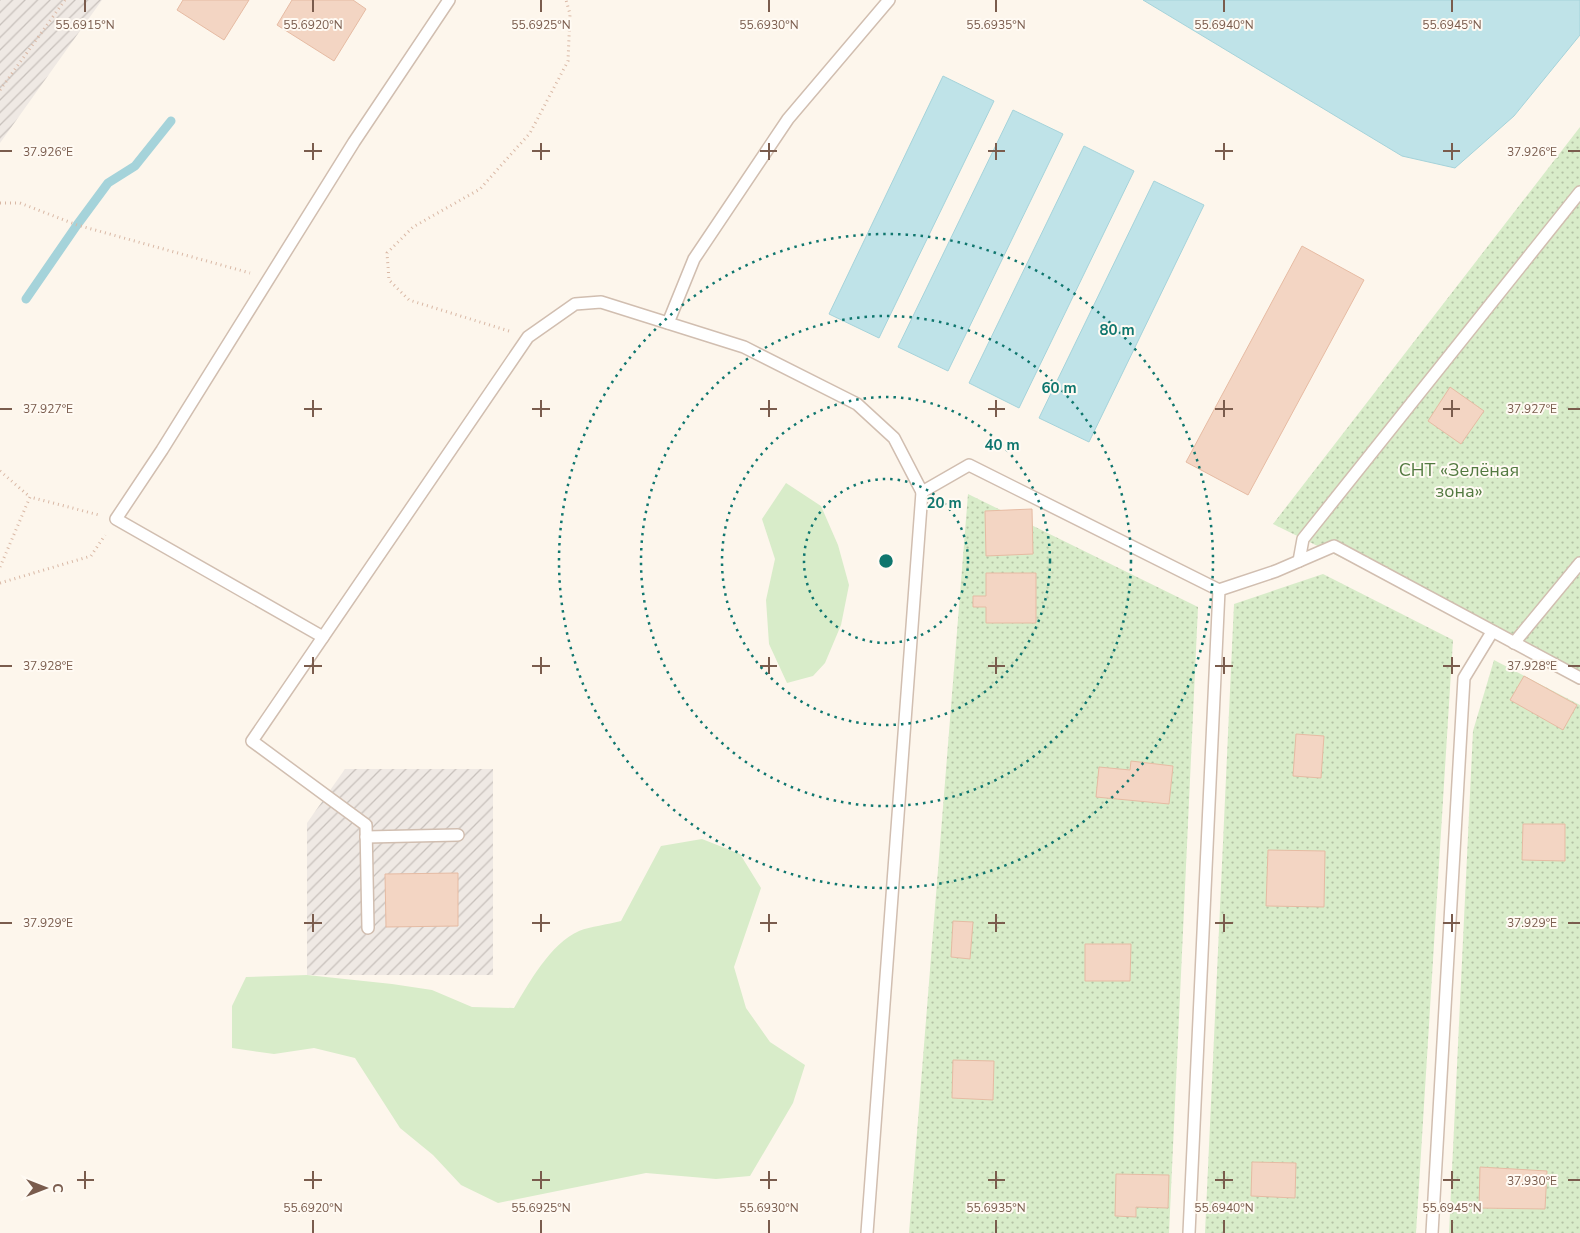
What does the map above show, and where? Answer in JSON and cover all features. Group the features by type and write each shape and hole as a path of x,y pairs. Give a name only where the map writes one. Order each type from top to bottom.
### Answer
{"lane":[{"path":"323,637 116,519 162,450 354,142 449,0"},
{"path":"668,323 694,259 788,119 889,0"},
{"path":"1299,561 1303,540 1580,192"},
{"path":"368,928 366,825 252,741 528,337 575,304 601,302 744,346 857,404 894,438 922,492 867,1233"},
{"path":"922,492 969,465 1219,590 1276,571 1334,546 1580,678"},
{"path":"1514,643 1580,563"},
{"path":"1188,1233 1219,590"},
{"path":"1432,1233 1464,678 1492,632"},
{"path":"366,836 458,835"}],"path":[{"path":"0,90 65,0"},
{"path":"528,337 409,300 389,280 387,253 413,227 480,189 530,133 568,61 570,14 566,0"},
{"path":"0,203 20,202 77,225 270,278"},
{"path":"0,471 30,497 116,519 90,556 0,583"},
{"path":"0,567 30,497"}],"shaded area":[{"path":"0,0 102,0 0,143"},
{"path":"345,769 493,769 493,975 307,975 307,823"}],"green space":[{"name":"СНТ «Зелёная зона»","path":"1580,127 1580,678 1514,643 1273,524"},
{"path":"786,483 821,506 838,545 849,585 841,625 825,663 813,676 787,683 769,644 766,600 775,559 762,519"},
{"path":"968,494 1198,607 1169,1233 909,1233"},
{"path":"1323,574 1453,640 1416,1233 1205,1233 1234,604"},
{"path":"1494,660 1580,705 1580,1233 1449,1233 1473,731"},
{"path":"702,839 740,854 761,888 734,967 746,1008 770,1042 805,1065 793,1103 750,1176 716,1179 646,1173 498,1203 461,1185 433,1155 400,1128 355,1058 314,1048 274,1054 232,1048 232,1006 246,977 307,975 392,984 432,990 472,1007 514,1008 541,965 568,937 584,929 621,921 661,846"}],"water":[{"path":"1143,0 1580,0 1580,35 1514,116 1455,168 1402,156"},
{"path":"943,76 994,101 879,338 829,314"},
{"path":"1013,110 1063,134 948,371 898,347"},
{"path":"1084,146 1134,171 1019,408 969,383"},
{"path":"1154,181 1204,205 1089,442 1039,418"}],"building":[{"path":"183,0 249,0 224,40 177,10"},
{"path":"292,0 353,0 366,9 334,61 277,25"},
{"path":"1302,246 1364,280 1248,495 1186,462"},
{"path":"1450,387 1484,411 1461,444 1428,421"},
{"path":"1032,509 1033,554 986,556 985,511"},
{"path":"986,573 1036,573 1036,623 986,623 986,607 973,607 973,596 986,596"},
{"path":"1524,676 1577,705 1563,730 1510,700"},
{"path":"1296,734 1324,736 1321,778 1293,776"},
{"path":"1131,761 1173,766 1169,804 1096,797 1099,767 1130,770"},
{"path":"1523,824 1565,824 1565,861 1522,860"},
{"path":"1268,850 1325,851 1324,907 1266,906"},
{"path":"458,873 458,926 386,927 385,874"},
{"path":"953,921 973,922 970,959 951,957"},
{"path":"1085,944 1131,944 1130,981 1085,981"},
{"path":"953,1060 994,1061 993,1100 952,1098"},
{"path":"1252,1162 1296,1163 1295,1198 1251,1196"},
{"path":"1480,1167 1547,1171 1545,1209 1479,1208"},
{"path":"1116,1174 1169,1175 1168,1208 1136,1207 1136,1217 1115,1216"}],"waterway":[{"path":"26,299 108,183 135,166 171,121"}]}
